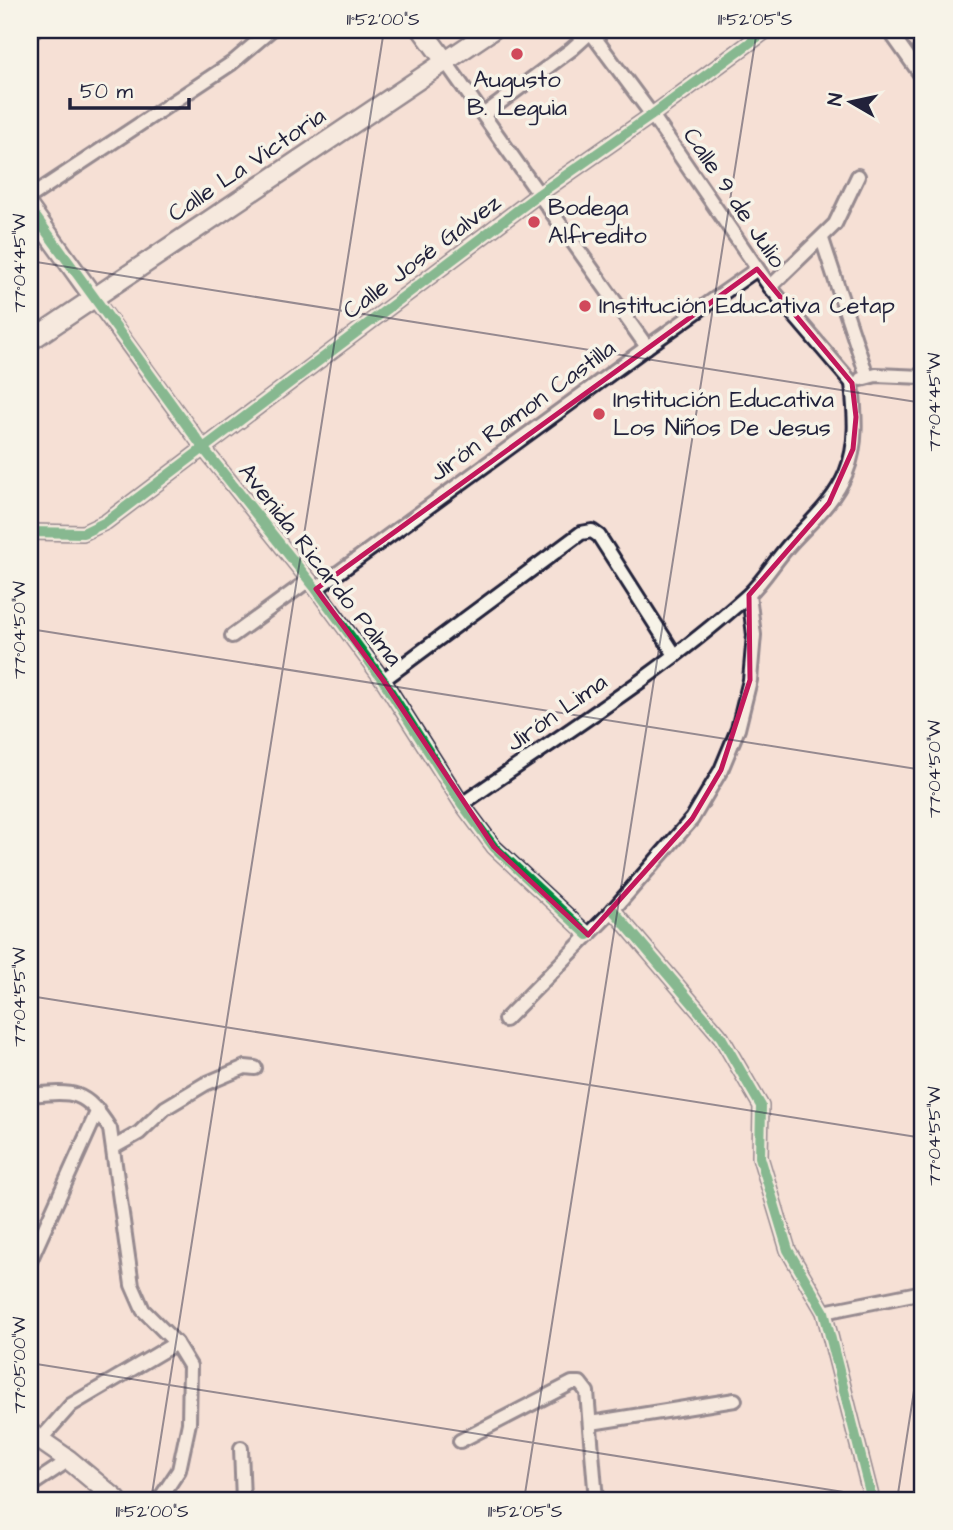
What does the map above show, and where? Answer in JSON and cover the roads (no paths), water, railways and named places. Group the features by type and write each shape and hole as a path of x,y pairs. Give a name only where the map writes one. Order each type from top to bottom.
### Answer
{"street":[{"path":"30,197 232,63 271,30"},
{"path":"422,30 647,346"},
{"name":"Calle La Victoria","path":"30,341 492,30"},
{"path":"483,115 572,49 591,30"},
{"name":"Calle 9 de Julio","path":"591,30 770,288 852,383"},
{"name":"Calle José Galvez","path":"30,532 83,533 106,523 539,194 767,30"},
{"path":"889,30 923,78"},
{"path":"770,288 835,224 858,176"},
{"name":"Avenida Ricardo Palma","path":"30,209 204,449 383,680 462,804 494,847 588,935"},
{"path":"821,239 867,376"},
{"name":"Jirón Ramon Castilla","path":"232,636 312,585 757,269"},
{"path":"852,383 867,376 923,377"},
{"name":"Jirón Lima","path":"462,804 675,655 749,595 789,545 829,503 846,473 853,449 856,417 852,383"},
{"path":"383,680 581,533 592,531 599,536 675,655"},
{"path":"505,1020 613,910 692,819 721,770 738,729 750,680 754,635 749,595"},
{"path":"613,910 721,1037 761,1106 760,1157 788,1250 824,1312 872,1500"},
{"path":"114,1147 139,1133 165,1108 205,1084 245,1067 255,1068"},
{"path":"30,1095 64,1092 87,1099 110,1129 132,1285 143,1310 176,1343 190,1366 189,1423 179,1470 159,1500"},
{"path":"30,1261 98,1110"},
{"path":"824,1312 923,1292"},
{"path":"117,1500 35,1436 71,1405 176,1343"},
{"path":"460,1441 572,1382 580,1383 586,1388 591,1423 596,1500"},
{"path":"591,1423 735,1400"},
{"path":"242,1448 243,1500"},
{"path":"30,1486 69,1460"}],"place":[{"name":"Augusto B. Leguia","path":"517,54"},
{"name":"Bodega Alfredito","path":"534,222"},
{"name":"Institución Educativa Cetap","path":"585,306"},
{"name":"Institución Educativa Los Niños De Jesus","path":"599,414"}]}
